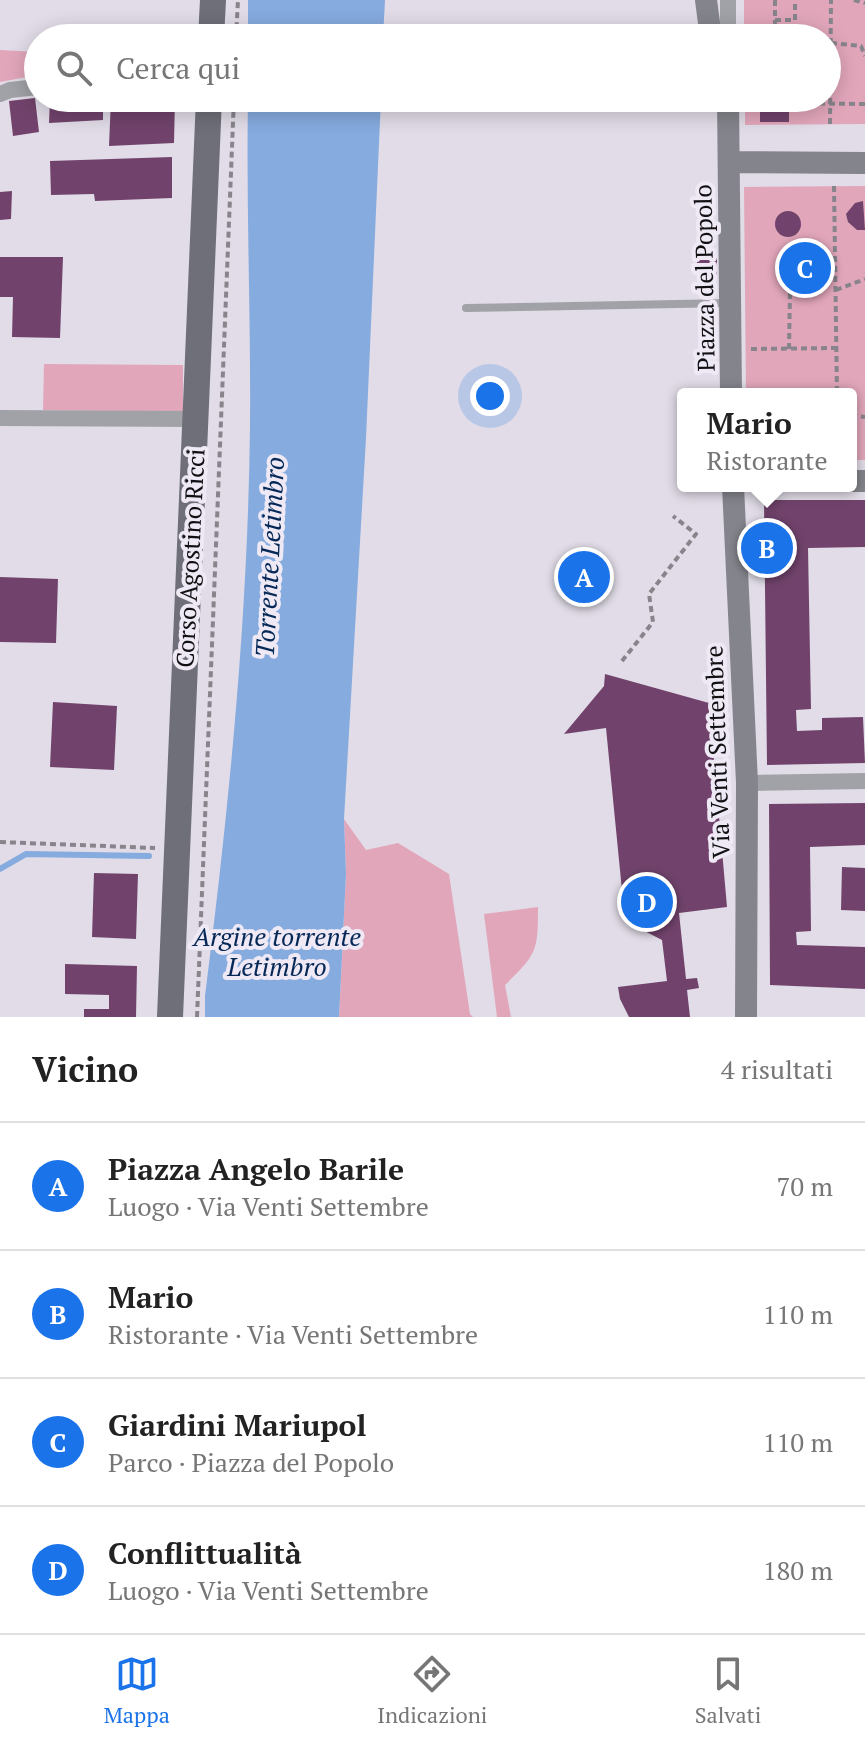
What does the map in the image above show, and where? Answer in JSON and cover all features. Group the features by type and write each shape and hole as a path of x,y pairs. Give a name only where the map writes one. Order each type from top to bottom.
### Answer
{"main road":[{"path":"212,24 213,0"},
{"name":"Corso Agostino Ricci","path":"170,1017 208,112"}],"street":[{"path":"706,0 709,24"},
{"path":"728,0 728,24"},
{"path":"0,94 24,88"},
{"name":"Piazza del Popolo","path":"729,112 731,388"},
{"name":"Piazza del Popolo","path":"729,162 865,163"},
{"path":"0,418 196,419"},
{"name":"Via Venti Settembre","path":"733,492 747,783 746,1017"},
{"path":"747,783 865,781"}],"lane":[{"path":"466,308 730,303"}],"path":[{"path":"237,24 238,0"},
{"path":"775,0 775,24"},
{"path":"775,20 795,20 795,0"},
{"path":"831,0 831,24"},
{"path":"854,0 865,3"},
{"path":"841,44 861,46 865,56"},
{"path":"841,104 865,104"},
{"path":"197,1017 233,112"},
{"path":"830,124 831,112"},
{"path":"834,186 837,388"},
{"path":"836,290 865,279"},
{"path":"789,349 790,292"},
{"path":"746,349 837,348"},
{"path":"622,661 653,622 649,594 696,534 673,516"},
{"path":"0,842 177,849"}],"shaded area":[{"path":"744,0 865,0 865,124 745,125 745,112 841,112 841,24 744,24"},
{"path":"0,50 24,51 24,78 0,82"},
{"path":"865,186 865,460 857,460 857,388 746,388 744,187"},
{"path":"44,364 183,365 183,412 43,410"},
{"path":"344,819 366,850 398,843 449,874 470,1014 473,1017 339,1017 346,874"},
{"path":"538,907 534,951 505,985 511,1017 497,1017 484,914"}],"water":[{"path":"248,0 385,0 384,24 248,24"},
{"name":"Argine torrente Letimbro","path":"248,112 380,112 344,819 346,874 339,1017 205,1017 236,712 246,569 250,426"}],"building":[{"path":"24,99 24,112 37,112 39,132 13,136 9,101"},
{"path":"49,112 103,112 103,120 49,123"},
{"path":"110,112 175,112 174,143 109,146"},
{"path":"760,112 789,112 789,122 760,122"},
{"path":"172,157 172,198 95,201 94,194 51,195 50,161"},
{"path":"12,191 11,219 0,220 0,192"},
{"path":"863,201 865,230 857,230 848,222 846,214 855,203"},
{"path":"788,211 797,215 801,224 797,233 788,237 779,233 775,224 779,215"},
{"path":"0,257 63,257 60,338 12,337 13,297 0,297"},
{"path":"697,258 717,258 717,278 697,279"},
{"path":"764,500 865,500 865,547 808,548 811,709 796,710 797,731 822,730 822,718 863,717 865,763 767,765"},
{"path":"0,577 58,579 56,643 0,642"},
{"path":"605,674 709,703 727,907 679,913 686,979 697,978 699,988 687,990 690,1017 629,1017 620,999 618,987 667,981 662,940 625,921 606,728 564,734 604,686"},
{"path":"53,702 117,706 114,770 50,767"},
{"path":"865,803 865,845 810,847 811,931 796,932 797,945 865,947 865,989 770,985 769,804"},
{"path":"842,867 865,868 865,911 841,910"},
{"path":"94,873 138,874 136,939 92,937"},
{"path":"65,964 137,966 136,1017 84,1017 84,1009 109,1009 109,995 65,994"}],"waterway":[{"path":"0,869 26,854 149,856"}],"place":[{"name":"Giardini Mariupol","path":"805,268"},
{"name":"Mario","path":"767,548"},
{"name":"Piazza Angelo Barile","path":"584,577"},
{"name":"Conflittualità","path":"647,902"}],"water label":[{"name":"Torrente Letimbro","path":"269,557"}]}
